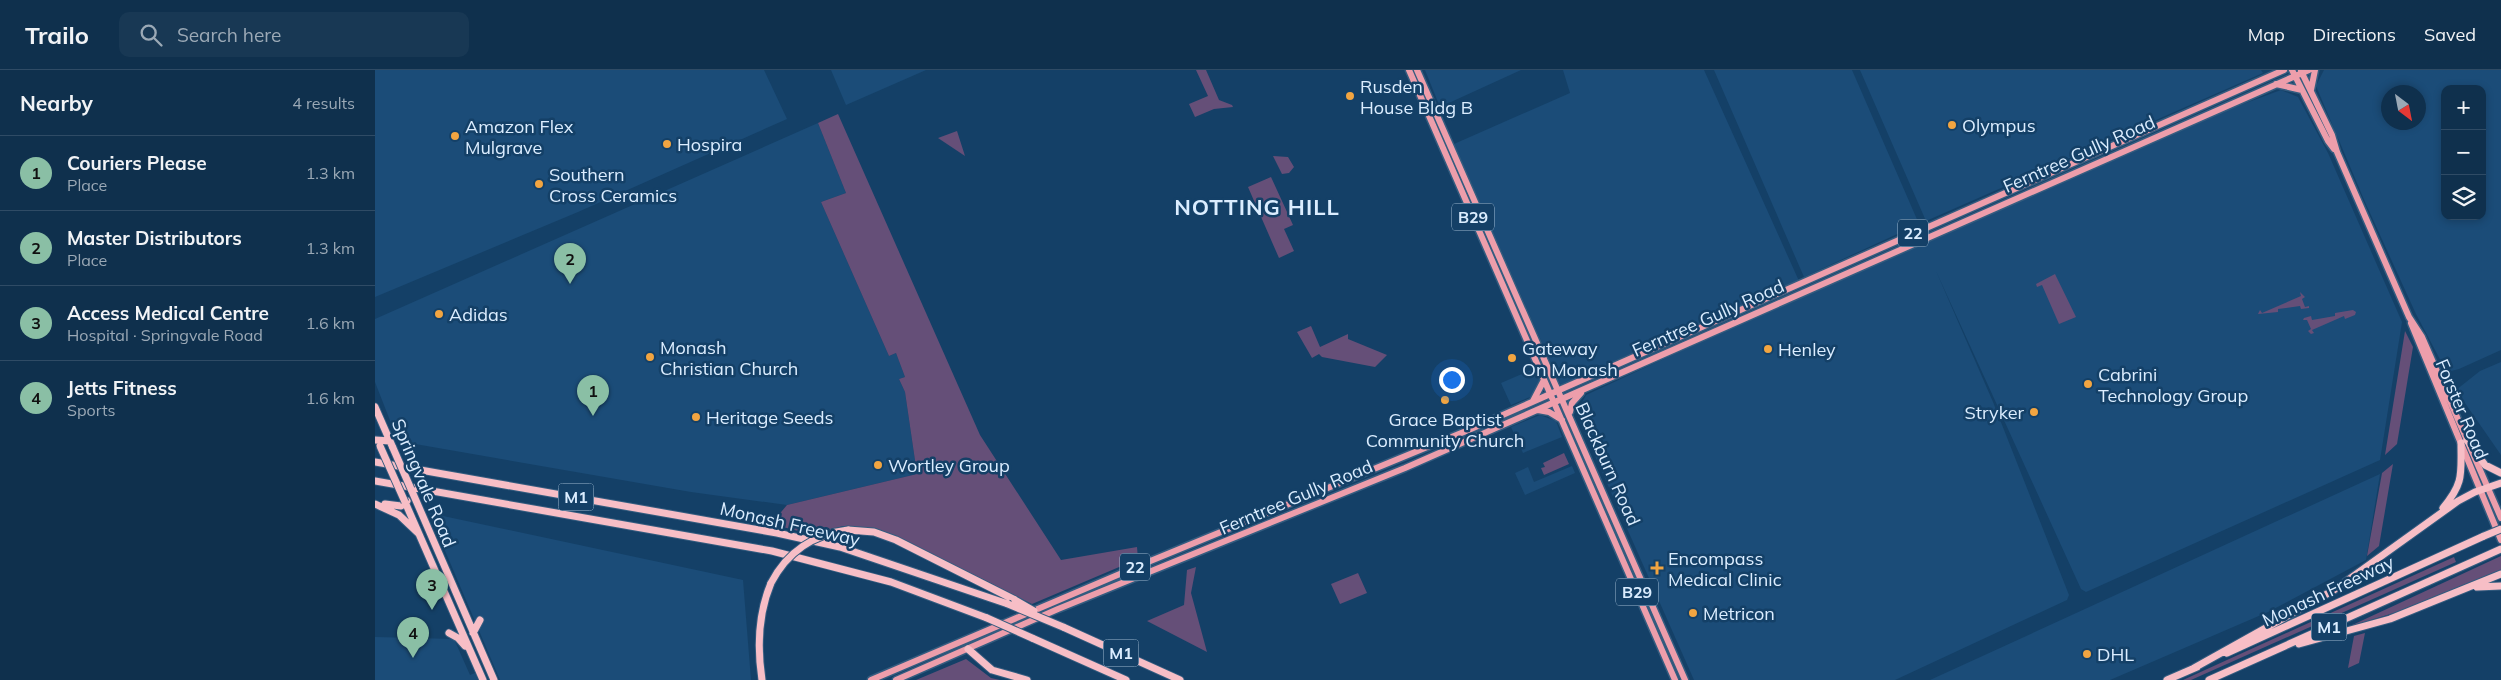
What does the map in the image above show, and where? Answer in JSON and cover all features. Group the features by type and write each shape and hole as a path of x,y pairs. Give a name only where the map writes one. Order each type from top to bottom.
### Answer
{"highway":[{"name":"Springvale Road","path":"375,407 494,680"},
{"path":"377,439 391,444"},
{"name":"Springvale Road","path":"377,439 483,680"},
{"path":"2464,442 2485,466 2501,473"},
{"path":"2437,516 2458,488 2463,469 2464,442"},
{"name":"Monash Freeway","path":"375,462 777,533 840,547 1008,604 1180,680"},
{"name":"Monash Freeway","path":"375,481 772,551 891,582 987,618 1126,680"},
{"path":"2194,668 2334,590 2437,516 2479,490 2501,483"},
{"path":"375,503 397,506 406,503 411,489"},
{"path":"375,503 399,514 420,535"},
{"name":"Monash Freeway","path":"2167,680 2501,529"},
{"path":"762,680 759,657 760,627 771,583 787,560 805,544 827,534 848,530 866,531 889,537 1015,600 1063,627"},
{"name":"Monash Freeway","path":"2209,680 2501,549"},
{"path":"2278,650 2370,625 2501,574"},
{"path":"2462,590 2483,586 2501,586"},
{"path":"473,633 480,620"},
{"path":"449,633 459,638 472,654"},
{"path":"968,649 992,670 1027,680"}],"main road":[{"name":"Blackburn Road","path":"1409,70 1675,680"},
{"name":"Blackburn Road","path":"1417,70 1629,548 1685,680"},
{"name":"Ferntree Gully Road","path":"871,680 1148,562 1401,459 2284,70"},
{"path":"2311,90 2315,70"},
{"name":"Ferntree Gully Road","path":"896,680 1058,609 1396,471 1555,403 2275,84 2293,73 2304,71"},
{"name":"Forster Road","path":"2304,71 2409,317 2425,362 2501,518"},
{"name":"Forster Road","path":"2293,73 2328,141 2337,152"},
{"path":"2275,84 2302,90"},
{"path":"2141,132 2146,141"},
{"path":"1532,402 1541,390 1544,380"},
{"path":"1570,414 1572,403 1583,390"},
{"path":"1538,410 1549,412 1562,420"},
{"name":"Forster Road","path":"2464,442 2479,490 2501,540"},
{"path":"1620,552 1629,548"}],"shaded area":[{"path":"375,70 764,70 787,119 578,212 375,297"},
{"path":"831,70 926,70 846,105"},
{"path":"1196,70 1206,70 1219,100 1233,107 1214,109 1195,117 1189,104 1208,96"},
{"path":"1425,70 1521,70 1440,107"},
{"path":"1563,70 1704,70 1799,281 1561,386 1454,144 1570,93"},
{"path":"1714,70 1852,70 1919,224 1804,277"},
{"path":"1860,70 2261,70 2263,73 1926,221"},
{"path":"2324,70 2501,70 2501,350 2459,369 2451,371 2444,367 2416,314 2365,202 2316,86"},
{"path":"2281,90 2298,97 2328,153 2402,322 2380,460 2086,592 2081,589 1936,271 1993,402 2069,595 2067,600 1895,680 1694,680 1576,413 1586,395 1922,239 2200,120"},
{"path":"838,114 980,435 1061,560 1137,547 1138,559 1032,604 876,529 843,526 814,535 771,524 787,505 917,474 905,392 899,379 905,377 896,353 889,356 821,202 846,193 818,123"},
{"path":"818,123 846,193 821,202 889,356 896,353 905,377 899,379 905,392 917,474 787,505 691,492 398,441 375,382 375,319"},
{"path":"957,131 965,156 938,138"},
{"path":"1273,156 1288,157 1294,167 1289,173 1282,174"},
{"path":"1271,177 1293,225 1284,229 1294,251 1279,258 1248,187"},
{"path":"2055,274 2076,317 2059,324 2042,285 2037,287 2036,284"},
{"path":"2300,292 2305,297 2302,299 2305,307 2309,306 2309,308 2301,309 2300,306 2278,309 2278,312 2258,314 2260,310 2262,313 2301,296"},
{"path":"2353,310 2356,312 2355,315 2345,319 2344,316 2312,330 2314,333 2311,334 2308,331 2311,329 2307,320 2303,320 2311,316 2312,320 2335,316 2335,313"},
{"path":"1311,326 1320,347 1348,334 1348,339 1387,355 1375,367 1322,357 1319,354 1312,358 1297,332"},
{"path":"2405,331 2413,347 2397,444 2385,455"},
{"path":"2501,362 2501,455 2456,390 2480,371"},
{"path":"1536,368 1541,382 1535,395 1511,405 1501,383"},
{"path":"1540,415 1556,421 1562,437 1523,453 1511,427"},
{"path":"1564,453 1569,464 1544,475 1541,468 1545,467 1543,463"},
{"path":"2393,464 2379,546 2367,556 2382,473"},
{"path":"1572,466 1575,473 1525,495 1515,473 1528,467 1534,482"},
{"path":"2380,474 2366,560 2268,612 2110,680 1930,680"},
{"path":"429,513 743,580 751,680 500,680"},
{"path":"2501,556 2501,570 2410,608 2348,627"},
{"path":"2454,557 2456,562 2191,680 2183,680"},
{"path":"1196,567 1191,593 1207,652 1147,621 1184,605 1187,570"},
{"path":"1358,573 1367,593 1340,604 1331,584"},
{"path":"2365,633 2359,663 2348,668 2354,636"},
{"path":"375,637 454,639 470,675 475,673 478,680 375,680"},
{"path":"966,659 991,678 1000,680 916,680"}],"place":[{"name":"Rusden House Bldg B","path":"1350,96"},
{"name":"Olympus","path":"1952,125"},
{"name":"Amazon Flex Mulgrave","path":"455,136"},
{"name":"Hospira","path":"667,144"},
{"name":"Southern Cross Ceramics","path":"539,184"},
{"name":"Master Distributors","path":"570,284"},
{"name":"Adidas","path":"439,314"},
{"name":"Henley","path":"1768,349"},
{"name":"Monash Christian Church","path":"650,357"},
{"name":"Gateway On Monash","path":"1512,358"},
{"name":"Cabrini Technology Group","path":"2088,384"},
{"name":"Grace Baptist Community Church","path":"1445,400"},
{"name":"Stryker","path":"2034,412"},
{"name":"Couriers Please","path":"593,416"},
{"name":"Heritage Seeds","path":"696,417"},
{"name":"Wortley Group","path":"878,465"},
{"name":"Encompass Medical Clinic","path":"1657,568"},
{"name":"Access Medical Centre","path":"432,610"},
{"name":"Metricon","path":"1693,613"},
{"name":"DHL","path":"2087,654"},
{"name":"Jetts Fitness","path":"413,658"}],"district":[{"name":"NOTTING HILL","path":"1257,207"}]}
